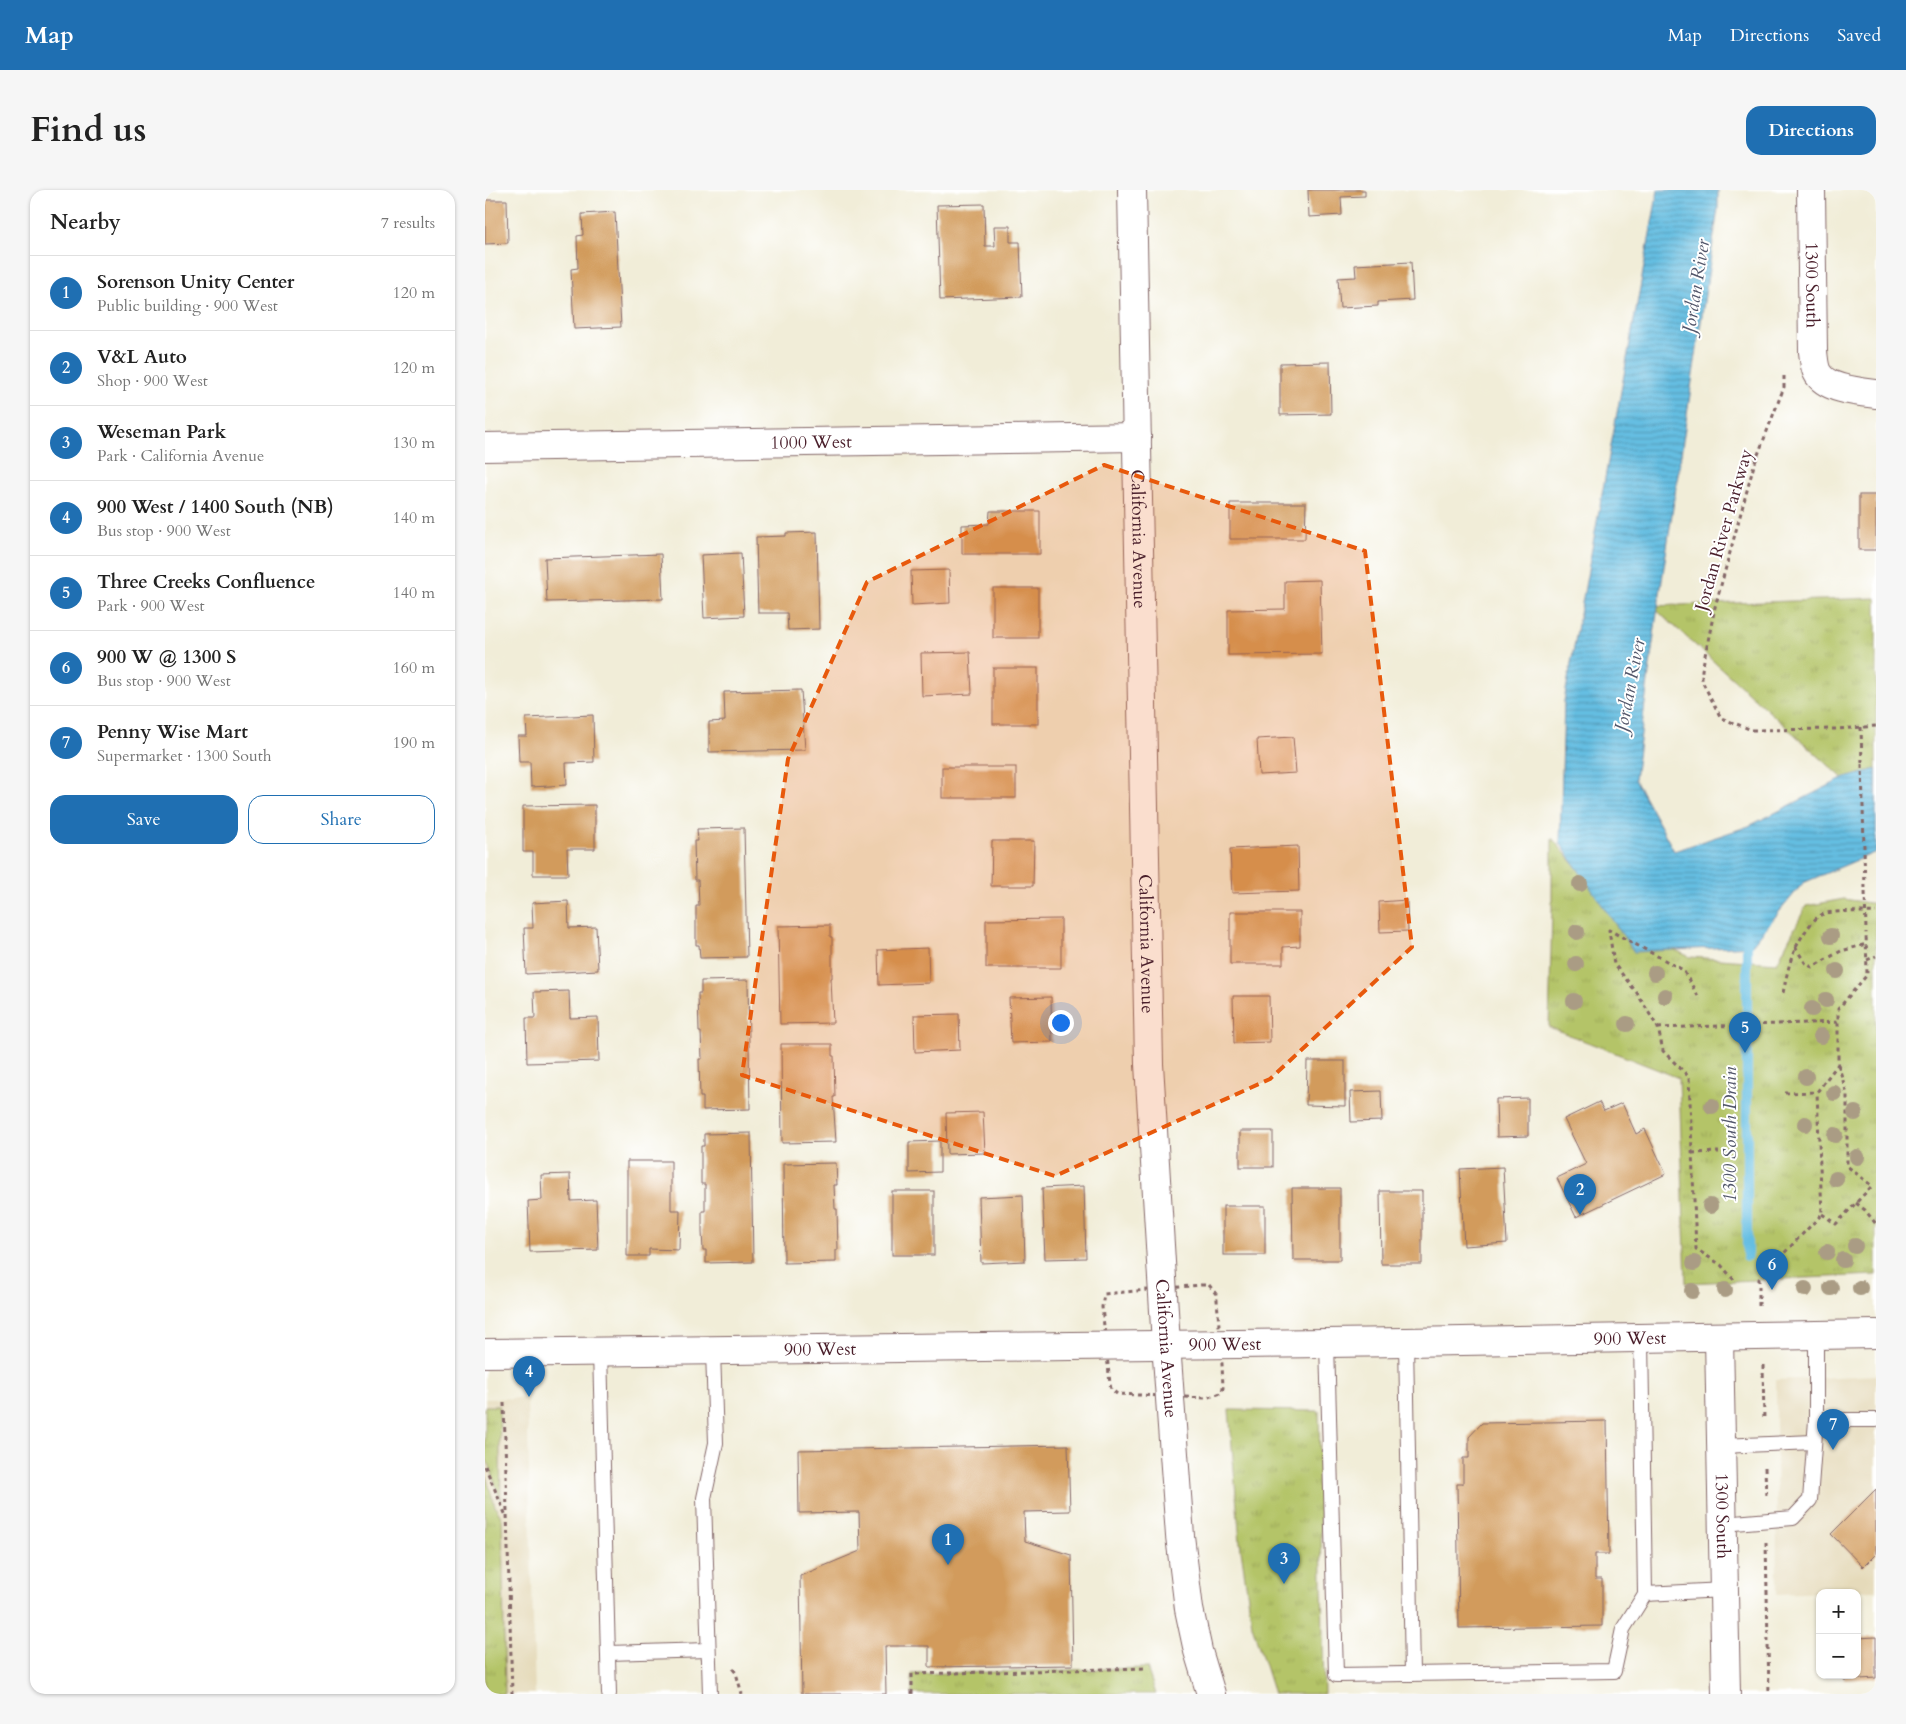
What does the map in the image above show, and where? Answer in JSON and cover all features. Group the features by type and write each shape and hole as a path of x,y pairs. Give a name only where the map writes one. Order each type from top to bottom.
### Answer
{"main road":[{"name":"California Avenue","path":"1132,190 1149,1064 1174,1462 1189,1609 1198,1651 1211,1694"},
{"name":"1300 South","path":"1811,190 1813,352 1816,370 1820,377 1836,386 1857,392 1876,394"},
{"name":"1000 West","path":"485,447 1137,437"},
{"name":"900 West","path":"485,1353 1719,1338 1876,1334"},
{"name":"1300 South","path":"1719,1338 1726,1694"}],"lane":[{"path":"1723,1524 1793,1518 1810,1500 1816,1420 1816,1336"},
{"path":"1327,1343 1336,1675 1614,1671 1623,1629 1645,1594 1641,1339"},
{"path":"1406,1342 1412,1674"},
{"path":"710,1694 704,1498 716,1443 713,1351"},
{"path":"601,1352 609,1694"},
{"path":"1816,1420 1876,1420"},
{"path":"1721,1446 1814,1442"},
{"path":"1645,1594 1724,1590"},
{"path":"608,1653 709,1650"}],"path":[{"name":"Jordan River Parkway","path":"1784,368 1785,387 1754,465 1715,607 1702,681 1721,718 1752,730 1876,726"},
{"path":"1822,1214 1836,1224 1871,1186 1847,1166 1847,1094 1838,1064 1838,1009 1867,976 1861,727"},
{"path":"1783,994 1795,946 1810,924 1821,916 1831,913 1876,912"},
{"path":"1698,996 1683,970 1609,930 1614,964 1637,993 1658,1028 1663,1051 1689,1076 1696,1249 1721,1265 1734,1280"},
{"path":"1795,946 1806,964 1812,967 1841,951 1867,944"},
{"path":"1867,960 1876,956"},
{"path":"1658,1028 1838,1022"},
{"path":"1759,1302 1759,1279 1822,1214 1817,1092 1838,1064"},
{"path":"1785,1093 1817,1092"},
{"path":"1692,1153 1719,1152"},
{"path":"1857,1203 1871,1216 1876,1224"},
{"path":"504,1403 512,1694"},
{"path":"485,1466 507,1519"},
{"path":"912,1694 912,1674 1147,1668"}],"highlighted area":[{"path":"1104,465 1365,551 1412,947 1270,1079 1055,1176 742,1075 788,759 867,582"}],"shaded area":[{"path":"1876,1375 1876,1590 1816,1589 1816,1592 1777,1594 1776,1380"},
{"path":"527,1398 535,1694 485,1694 485,1399"}],"green space":[{"path":"1876,598 1876,808 1652,606"},
{"path":"1552,838 1628,928 1690,957 1777,963 1806,906 1844,899 1876,904 1876,1275 1686,1283 1679,1078 1549,1027"},
{"path":"485,1406 499,1406 501,1502 490,1466 485,1458"},
{"path":"1229,1410 1319,1411 1324,1694 1274,1694 1252,1625 1240,1543"},
{"path":"485,1473 495,1506 502,1519 505,1694 485,1694"},
{"path":"1147,1668 1156,1694 912,1694 912,1674"}],"water":[{"name":"Jordan River","path":"1658,190 1718,190 1718,209 1656,620 1635,779 1674,851 1749,826 1842,779 1876,769 1876,852 1803,883 1751,946 1634,952 1560,843 1564,701"}],"building":[{"path":"1308,190 1365,190 1365,196 1341,197 1342,215 1309,217"},
{"path":"485,200 507,200 508,243 485,244"},
{"path":"984,204 985,246 995,246 994,226 1010,226 1010,242 1020,242 1022,297 940,300 937,205"},
{"path":"615,212 621,327 574,329 571,269 578,268 577,236 583,235 582,214"},
{"path":"1411,262 1413,300 1378,302 1378,306 1340,308 1338,278 1356,277 1355,265"},
{"path":"1330,362 1331,414 1280,415 1280,363"},
{"path":"1859,495 1876,495 1876,550 1859,550"},
{"path":"1230,503 1306,503 1305,539 1230,539"},
{"path":"990,511 1040,511 1040,554 962,554 962,525 989,524"},
{"path":"817,532 819,629 788,630 787,613 758,613 756,537 786,536 786,533"},
{"path":"741,553 744,616 704,618 701,555"},
{"path":"661,554 663,599 547,602 545,558"},
{"path":"949,570 950,603 912,605 911,571"},
{"path":"1320,580 1322,654 1228,655 1228,610 1285,609 1285,581"},
{"path":"993,588 1038,588 1038,638 993,638"},
{"path":"970,652 972,694 922,696 921,653"},
{"path":"993,668 1038,668 1038,724 993,724"},
{"path":"801,690 805,750 709,752 709,722 725,721 724,692"},
{"path":"593,715 594,762 566,763 567,785 531,787 530,762 519,762 518,736 527,736 526,718"},
{"path":"1293,737 1296,773 1259,775 1257,739"},
{"path":"942,767 1016,767 1016,798 942,798"},
{"path":"595,805 595,849 567,849 568,875 533,875 533,852 523,852 523,806"},
{"path":"744,828 747,957 700,958 699,945 696,945 696,906 699,906 698,880 695,880 694,841 698,841 697,829"},
{"path":"992,841 1034,841 1033,886 991,886"},
{"path":"1298,846 1299,891 1232,893 1230,849"},
{"path":"1407,900 1408,931 1380,932 1379,902"},
{"path":"568,901 569,928 596,927 598,970 526,974 524,928 533,928 532,903"},
{"path":"1230,912 1300,912 1300,946 1283,947 1283,964 1230,964"},
{"path":"1061,919 1061,968 986,968 986,920"},
{"path":"830,925 830,937 832,937 833,1023 780,1024 778,926"},
{"path":"928,948 929,983 879,985 878,950"},
{"path":"748,980 750,1109 703,1110 703,1097 700,1097 699,1059 702,1059 698,993 701,993 701,981"},
{"path":"569,991 570,1018 598,1017 599,1061 527,1063 526,1018 535,1018 534,992"},
{"path":"1233,996 1269,996 1270,1042 1234,1043"},
{"path":"1051,997 1052,1042 1011,1043 1009,998"},
{"path":"959,1014 960,1050 915,1052 914,1015"},
{"path":"781,1044 832,1044 832,1056 834,1056 835,1097 833,1097 836,1142 782,1143"},
{"path":"1307,1061 1345,1061 1345,1106 1306,1105"},
{"path":"1381,1091 1382,1121 1351,1122 1350,1092"},
{"path":"1528,1098 1528,1136 1497,1137 1496,1099"},
{"path":"1599,1102 1604,1111 1622,1103 1636,1134 1645,1129 1666,1174 1576,1217 1557,1178 1586,1164 1564,1119"},
{"path":"983,1112 985,1153 947,1154 946,1113"},
{"path":"1240,1131 1273,1131 1273,1167 1240,1167"},
{"path":"751,1133 753,1262 706,1263 706,1250 703,1250 702,1232 702,1211 705,1211 705,1184 701,1184 701,1146 704,1146 704,1134"},
{"path":"940,1141 940,1172 909,1173 909,1142"},
{"path":"627,1161 671,1161 671,1210 680,1210 679,1250 649,1249 649,1256 627,1256"},
{"path":"836,1163 837,1185 834,1185 835,1209 837,1209 838,1250 836,1250 836,1262 784,1263 783,1164"},
{"path":"1503,1167 1507,1243 1464,1246 1460,1169"},
{"path":"570,1174 571,1201 596,1200 598,1250 530,1252 528,1201 542,1200 541,1175"},
{"path":"1084,1186 1086,1258 1045,1259 1042,1188"},
{"path":"1292,1188 1340,1188 1340,1260 1293,1260"},
{"path":"892,1191 934,1191 934,1255 892,1255"},
{"path":"1380,1191 1422,1191 1422,1264 1381,1264"},
{"path":"1023,1195 1025,1261 981,1263 979,1197"},
{"path":"1223,1206 1265,1206 1265,1255 1223,1255"},
{"path":"1607,1421 1609,1554 1595,1554 1595,1579 1602,1579 1602,1626 1459,1628 1457,1484 1463,1484 1463,1458 1469,1458 1469,1437 1482,1423"},
{"path":"1068,1445 1070,1511 1024,1512 1025,1541 1071,1555 1073,1665 929,1667 929,1646 885,1646 886,1694 802,1694 800,1576 860,1551 859,1512 799,1513 798,1450"},
{"path":"1876,1489 1876,1554 1863,1567 1831,1534"},
{"path":"1876,1637 1876,1678 1861,1679 1861,1638"}],"waterway":[{"name":"1300 South Drain","path":"1747,934 1747,1256"}],"place":[{"name":"Three Creeks Confluence","path":"1745,1053"},
{"name":"V&L Auto","path":"1580,1215"},
{"name":"900 W @ 1300 S","path":"1772,1290"},
{"name":"900 West / 1400 South (NB)","path":"529,1397"},
{"name":"Penny Wise Mart","path":"1833,1450"},
{"name":"Sorenson Unity Center","path":"948,1565"},
{"name":"Weseman Park","path":"1284,1584"}]}
